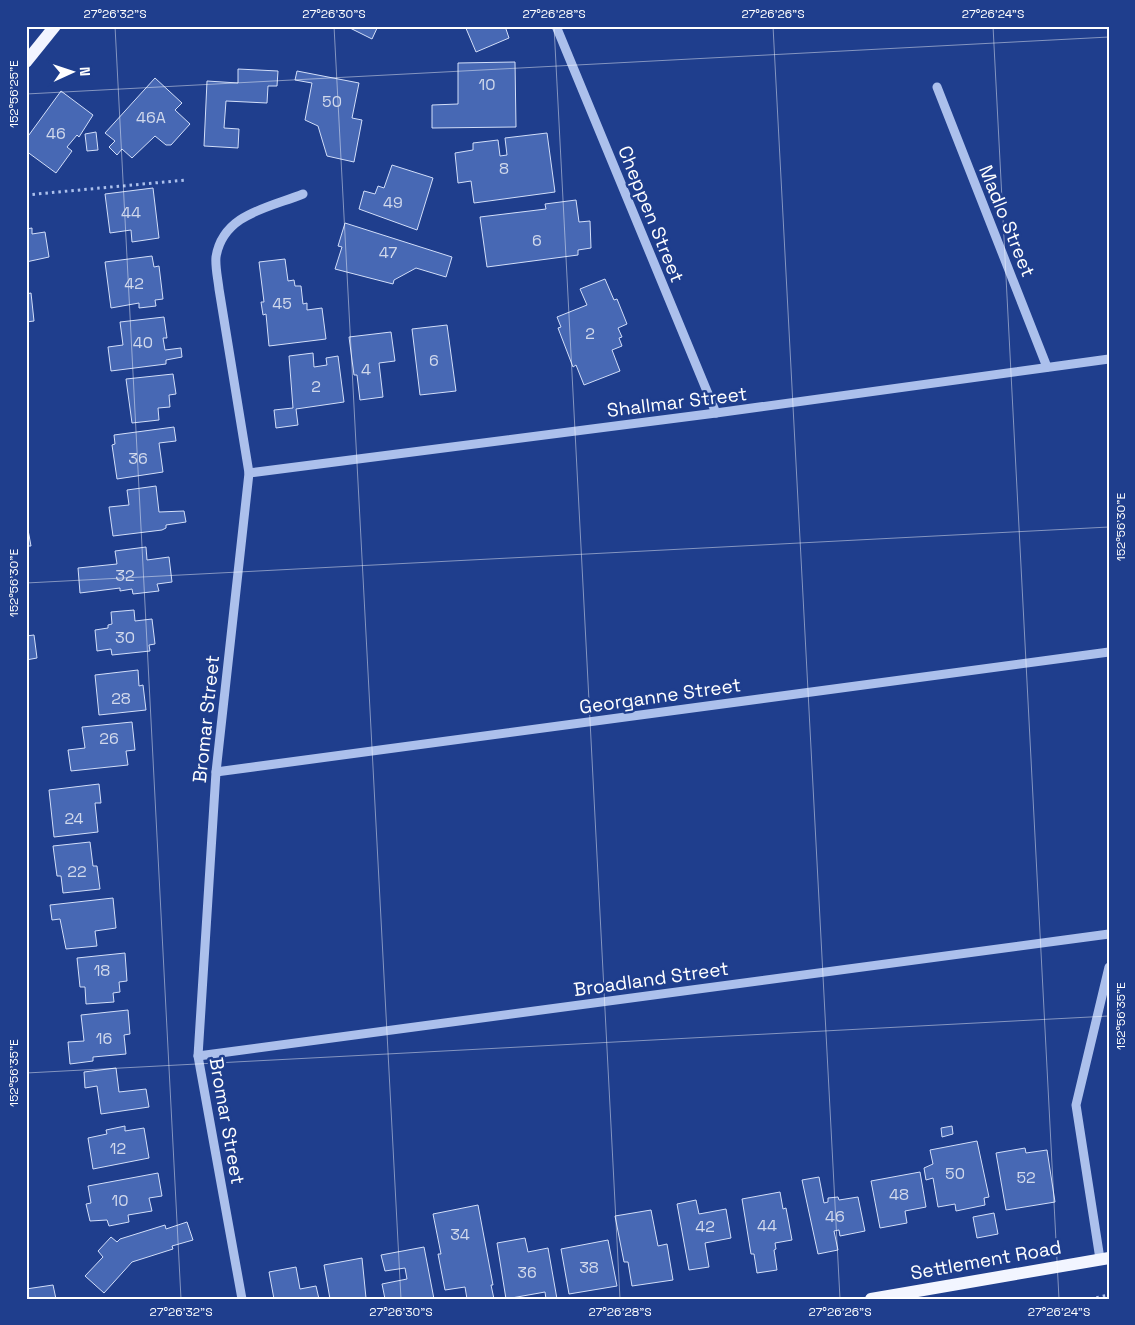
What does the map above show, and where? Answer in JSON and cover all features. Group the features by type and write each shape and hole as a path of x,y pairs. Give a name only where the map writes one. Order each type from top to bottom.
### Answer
{"main road":[{"path":"26,62 55,26"},
{"name":"Settlement Road","path":"871,1299 1105,1258"}],"street":[{"name":"Cheppen Street","path":"556,26 716,413"},
{"name":"Madlo Street","path":"937,87 1047,367"},
{"name":"Bromar Street","path":"242,1299 198,1056 216,772 249,473 219,288 216,258 222,239 229,227 238,220 303,194"},
{"name":"Shallmar Street","path":"249,473 716,413 1109,359"},
{"name":"Georganne Street","path":"216,772 1109,652"},
{"name":"Broadland Street","path":"198,1056 1109,934"},
{"path":"1105,1258 1076,1105 1109,967"}],"path":[{"path":"26,195 186,180"},
{"path":"1090,1299 1109,1295"}],"building":[{"path":"346,26 378,26 372,39"},
{"path":"465,26 505,26 509,38 476,52"},
{"path":"515,62 516,127 432,128 432,105 458,104 458,63"},
{"path":"238,69 278,71 277,86 268,86 267,103 226,101 224,128 239,129 238,148 204,146 207,81 238,83"},
{"path":"297,71 359,83 352,118 362,120 354,162 327,156 318,126 305,120 312,83 295,80"},
{"path":"155,78 182,103 175,110 190,124 171,145 166,145 155,136 132,158 122,149 117,155 109,147 115,141 105,133"},
{"path":"61,91 93,115 79,137 77,135 67,147 72,151 56,173 26,151 26,139"},
{"path":"96,132 98,150 87,151 85,134"},
{"path":"547,133 555,192 474,203 471,181 458,183 455,153 473,150 473,143 498,140 500,156 507,155 505,138"},
{"path":"392,165 433,178 417,230 359,209 364,191 375,194 378,186 384,188"},
{"path":"153,188 159,238 132,242 131,230 110,233 105,194"},
{"path":"576,200 579,222 590,221 591,248 578,250 578,255 487,267 480,217 546,209 545,204"},
{"path":"345,223 452,257 446,277 416,268 394,280 393,284 335,269 342,247 338,246"},
{"path":"32,228 32,234 45,232 49,257 26,262 26,229"},
{"path":"152,256 154,267 159,266 163,299 155,300 156,306 139,308 139,303 111,308 105,262"},
{"path":"285,259 288,281 294,280 295,286 301,286 303,304 307,303 307,310 322,308 326,339 269,346 266,314 263,315 261,302 264,302 259,262"},
{"path":"605,279 614,300 617,299 627,324 618,328 622,337 619,338 622,346 612,350 620,371 584,385 576,365 573,367 558,328 561,327 557,317 587,305 580,289"},
{"path":"31,293 34,321 26,322 26,294"},
{"path":"164,317 167,338 163,338 165,350 181,348 182,357 166,360 166,364 111,371 108,347 123,345 120,322"},
{"path":"447,325 456,391 420,395 412,329"},
{"path":"391,332 395,361 379,363 383,397 360,400 357,375 354,375 349,337"},
{"path":"313,353 314,367 327,365 326,358 338,356 344,402 296,409 298,425 276,428 274,410 293,408 289,356"},
{"path":"173,374 176,394 169,395 170,407 158,408 159,420 132,423 126,379"},
{"path":"174,427 176,441 159,443 163,472 117,479 112,445 115,444 114,435"},
{"path":"156,486 159,512 184,511 186,522 166,525 166,528 162,530 113,536 109,507 129,505 127,490"},
{"path":"26,519 31,546 26,546"},
{"path":"146,547 147,560 169,557 172,582 157,584 159,591 133,594 132,589 120,591 120,588 80,593 78,568 117,564 115,551"},
{"path":"134,610 135,621 152,619 155,644 149,645 150,651 112,655 111,649 97,651 95,630 108,628 108,625 112,624 111,612"},
{"path":"34,635 37,658 26,660 26,636"},
{"path":"138,670 139,686 143,685 146,710 99,715 95,675"},
{"path":"132,722 135,750 126,751 128,765 71,771 68,750 85,748 82,727"},
{"path":"99,784 101,803 95,803 98,832 54,837 49,790"},
{"path":"90,842 93,866 97,866 100,889 63,893 61,876 57,876 53,846"},
{"path":"113,898 116,928 95,931 97,946 66,949 60,919 52,920 50,905"},
{"path":"125,953 127,981 119,982 120,992 113,993 114,1002 86,1004 85,987 80,987 77,958"},
{"path":"128,1010 130,1034 124,1035 126,1054 93,1057 93,1061 70,1064 68,1042 84,1041 81,1015"},
{"path":"116,1068 119,1092 146,1089 149,1107 101,1114 97,1086 85,1088 84,1072"},
{"path":"125,1126 125,1131 144,1128 149,1158 93,1169 88,1138 107,1134 106,1130"},
{"path":"952,1126 953,1134 942,1137 941,1128"},
{"path":"977,1141 989,1197 984,1198 985,1205 956,1211 955,1204 938,1207 933,1178 926,1180 924,1168 933,1164 930,1150"},
{"path":"1025,1148 1026,1153 1047,1150 1055,1202 1006,1210 996,1153"},
{"path":"920,1172 926,1207 905,1211 907,1223 880,1228 871,1181"},
{"path":"158,1173 162,1196 149,1198 152,1211 128,1215 129,1222 109,1226 107,1220 90,1221 86,1204 91,1203 88,1186"},
{"path":"819,1177 824,1203 828,1202 828,1198 838,1197 839,1200 858,1197 865,1231 840,1236 839,1230 834,1231 838,1250 818,1254 802,1180"},
{"path":"780,1192 783,1209 786,1208 792,1240 775,1243 776,1249 774,1250 777,1270 757,1273 754,1254 751,1254 742,1199"},
{"path":"696,1200 699,1214 726,1209 731,1238 705,1243 709,1267 689,1270 677,1204"},
{"path":"478,1205 494,1299 467,1299 465,1287 445,1290 438,1254 441,1254 433,1214"},
{"path":"651,1210 658,1246 667,1244 673,1280 632,1286 628,1262 624,1262 615,1216"},
{"path":"994,1213 998,1234 977,1238 973,1217"},
{"path":"187,1222 193,1240 172,1246 173,1249 132,1262 104,1293 85,1276 103,1257 98,1251 111,1237 117,1242 120,1239 165,1225 166,1229"},
{"path":"525,1238 528,1252 548,1248 557,1299 546,1299 545,1292 506,1299 497,1243"},
{"path":"608,1240 617,1286 569,1294 561,1249"},
{"path":"424,1247 434,1299 385,1299 382,1284 407,1279 405,1268 385,1271 381,1255"},
{"path":"362,1258 366,1298 373,1299 330,1299 324,1265"},
{"path":"296,1267 300,1289 316,1286 319,1299 274,1299 269,1272"},
{"path":"53,1285 56,1299 26,1299 26,1289"}]}
